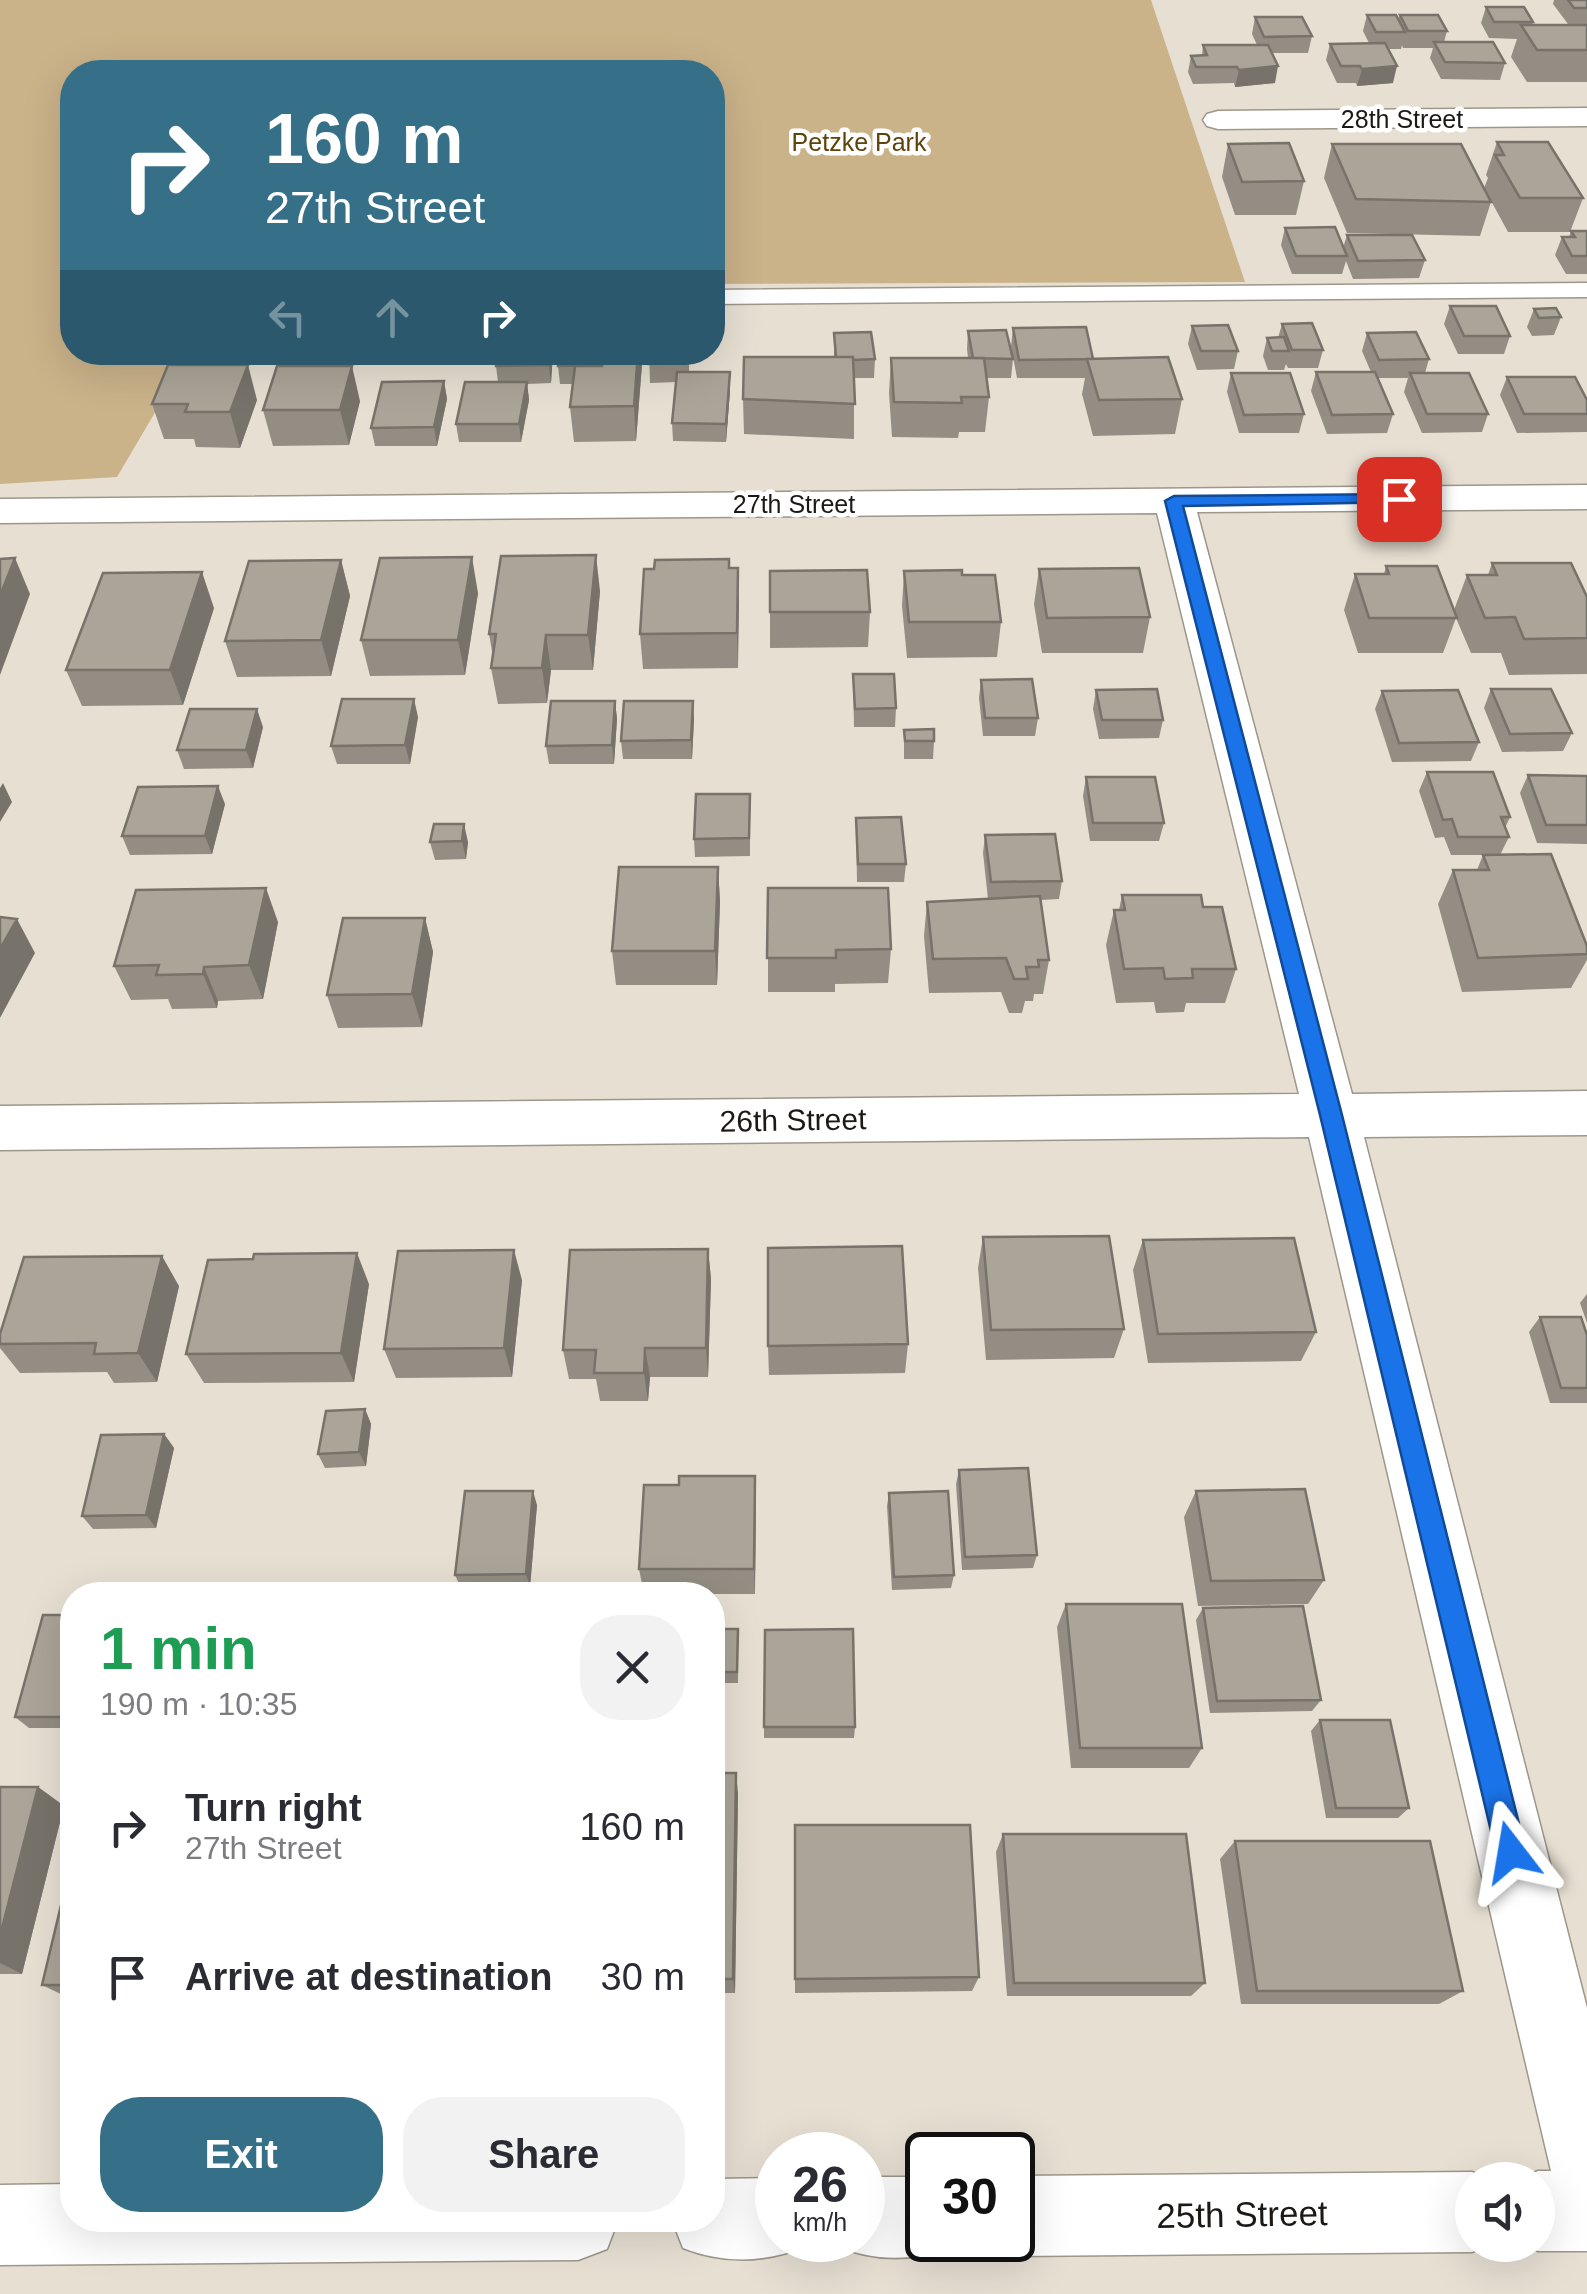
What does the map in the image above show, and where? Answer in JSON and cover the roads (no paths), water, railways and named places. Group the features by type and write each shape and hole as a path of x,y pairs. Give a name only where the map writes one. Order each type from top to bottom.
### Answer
{"street":[{"name":"28th Street","path":"1218,120 1587,117"},
{"name":"27th Street","path":"0,511 1587,497"},
{"path":"1174,501 1331,1115 1587,2162"},
{"name":"26th Street","path":"0,1128 1587,1113"},
{"path":"1555,2211 1587,2210"},
{"name":"25th Street","path":"1035,2216 1455,2212"},
{"path":"725,2219 755,2218"},
{"path":"0,2226 60,2225"}],"lane":[{"path":"725,296 1587,290"}],"park label":[{"name":"Petzke Park","path":"859,142"}]}
